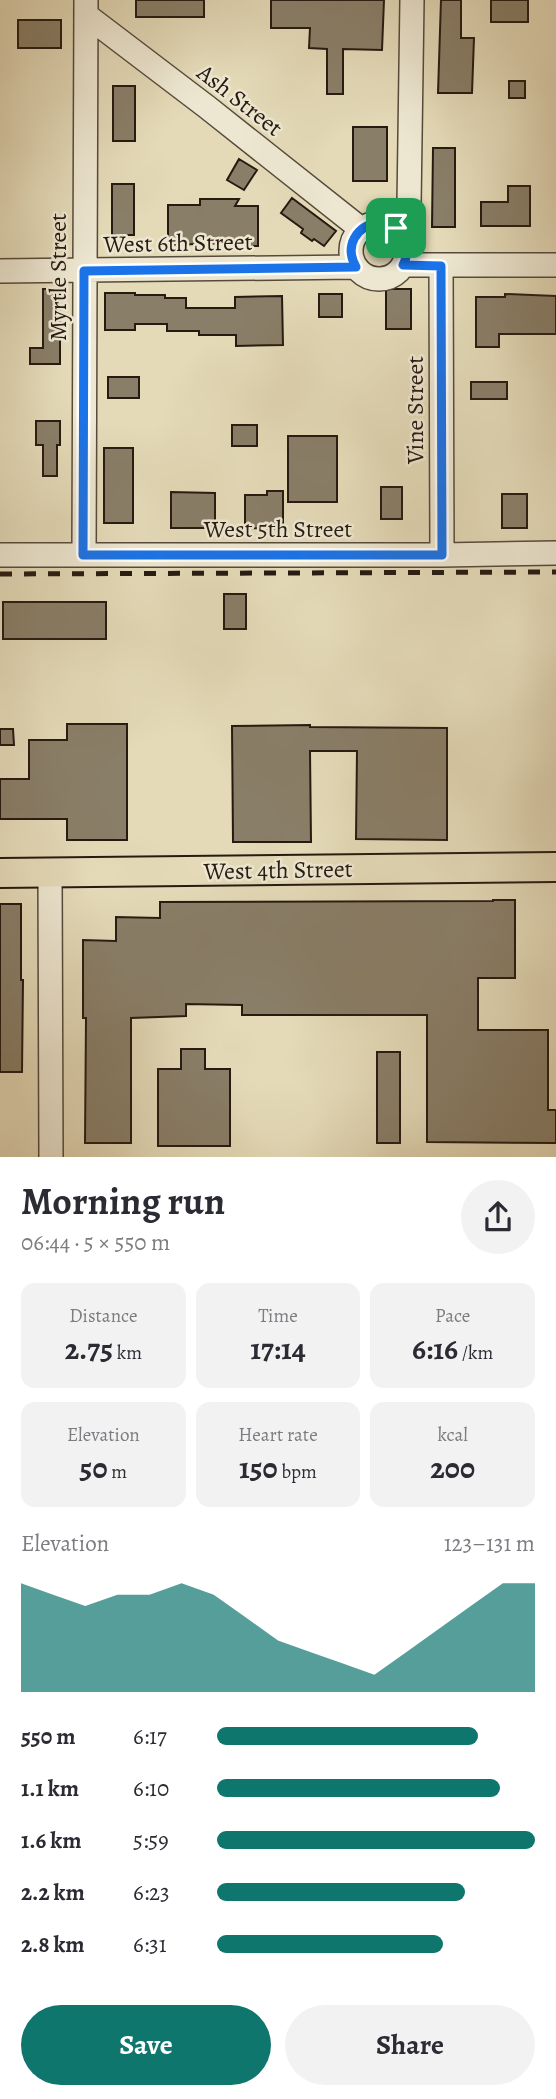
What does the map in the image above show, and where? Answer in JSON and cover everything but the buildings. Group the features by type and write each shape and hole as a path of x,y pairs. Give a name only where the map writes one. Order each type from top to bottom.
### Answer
{"main road":[{"name":"West 4th Street","path":"0,873 556,867"}],"street":[{"path":"396,228 409,205 412,0"},
{"name":"Ash Street","path":"86,7 361,229"},
{"name":"Myrtle Street","path":"83,555 86,7"},
{"path":"379,222 396,228 406,243 407,252 403,265 385,279 367,276 356,267 351,254 355,236 369,224 379,222"},
{"path":"403,265 556,265"},
{"name":"Vine Street","path":"441,266 442,555"},
{"name":"West 6th Street","path":"0,271 356,267"},
{"name":"West 5th Street","path":"0,555 442,555 556,552"},
{"path":"50,873 51,1157"}],"railway":[{"path":"0,574 556,572"}],"route":[{"path":"379,222 396,228 406,243 407,252 403,265 441,266 442,555 83,555 84,271 356,267 351,245 361,229 379,222"}]}
